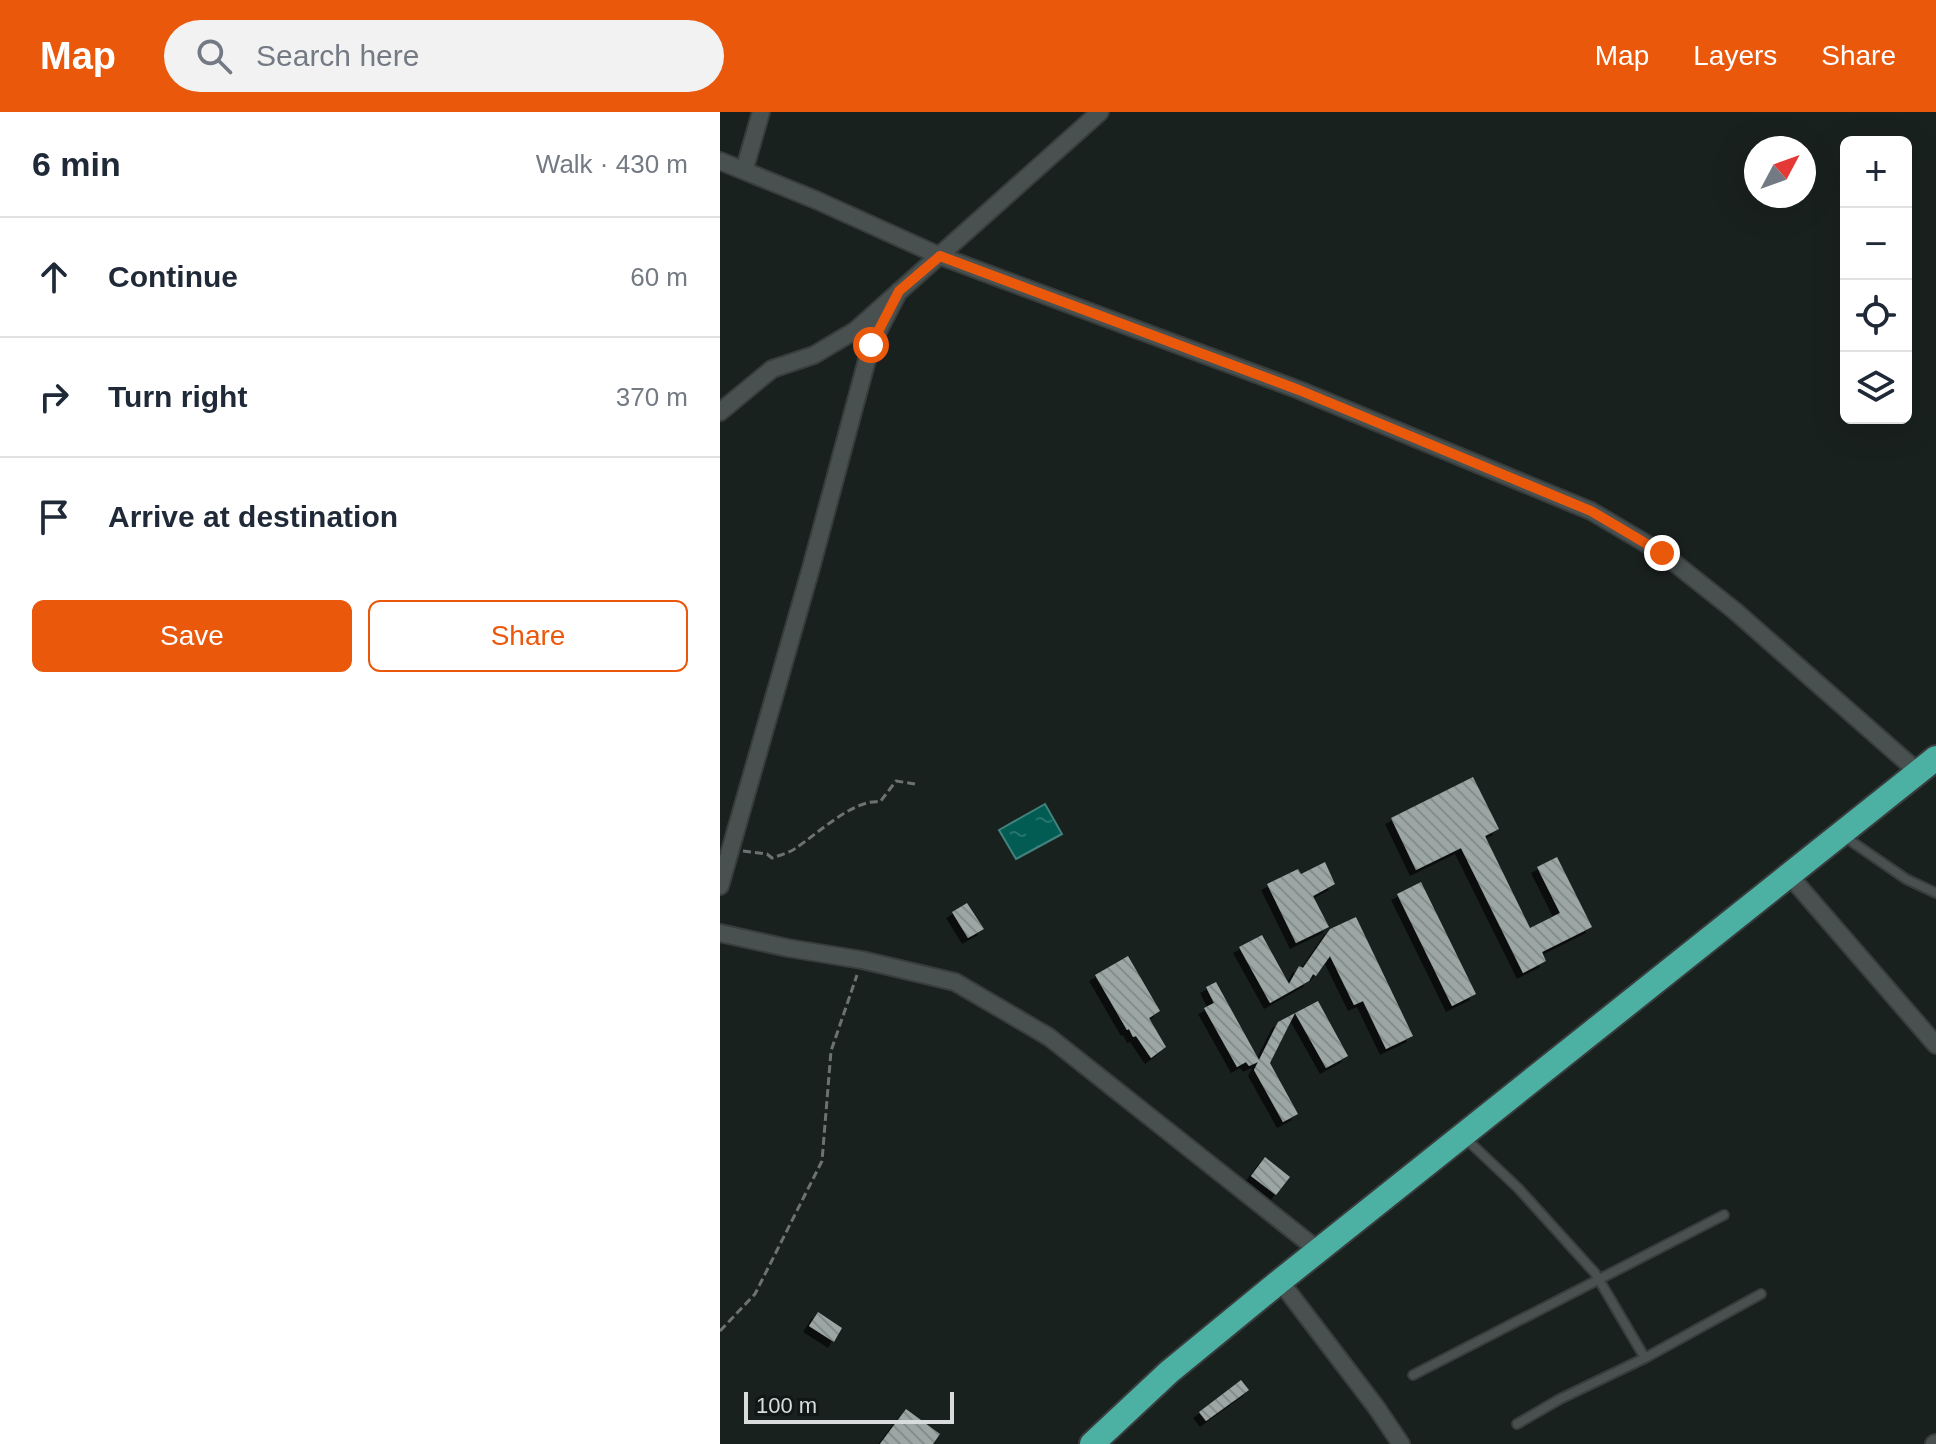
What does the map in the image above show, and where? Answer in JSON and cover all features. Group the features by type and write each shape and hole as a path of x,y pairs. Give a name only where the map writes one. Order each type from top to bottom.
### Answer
{"highway":[{"path":"1092,1444 1169,1372 1280,1281 1927,765"}],"street":[{"path":"744,171 761,112"},
{"path":"720,412 772,369 814,355 856,330 1100,112"},
{"path":"720,161 829,205 940,256 1299,390 1591,511 1662,553 1927,765"},
{"path":"720,886 871,345 899,291"},
{"path":"1789,875 1936,1045"},
{"path":"720,933 862,960 955,982 1049,1037 1319,1251"},
{"path":"1280,1281 1401,1444"}],"lane":[{"path":"1841,834 1906,879 1936,893"},
{"path":"1463,1136 1518,1188 1599,1280 1645,1358"},
{"path":"1413,1375 1724,1215"},
{"path":"1517,1424 1761,1294"}],"path":[{"path":"732,851 767,854 772,858 793,851 814,833 869,800 880,802 896,781 915,784"},
{"path":"720,1331 755,1294 822,1161 831,1051 862,960"}],"water":[{"path":"1045,804 1062,834 1016,859 999,830"}],"building":[{"path":"1473,777 1499,829 1485,836 1530,928 1560,913 1537,867 1557,857 1592,927 1542,952 1546,961 1523,973 1461,848 1416,870 1391,818"},
{"path":"1325,862 1335,884 1313,896 1329,927 1296,943 1267,884 1298,869 1301,874"},
{"path":"1421,882 1476,994 1452,1006 1397,894"},
{"path":"967,903 984,929 968,938 952,912"},
{"path":"1356,917 1413,1036 1386,1049 1363,1001 1354,1005 1330,956 1316,976 1313,974 1309,981 1270,1003 1239,947 1262,935 1289,984 1299,966 1303,968 1330,929"},
{"path":"1128,956 1160,1011 1149,1018 1166,1047 1151,1058 1136,1036 1133,1037 1127,1030 1095,975"},
{"path":"1216,982 1259,1060 1278,1022 1295,1013 1270,1063 1298,1114 1283,1122 1254,1070 1258,1062 1249,1066 1246,1062 1237,1067 1204,1008 1214,1003 1206,987"},
{"path":"1318,1001 1348,1056 1326,1068 1295,1013"},
{"path":"1265,1157 1290,1177 1276,1195 1251,1176"},
{"path":"818,1312 842,1328 834,1342 809,1326"},
{"path":"1241,1380 1249,1390 1206,1421 1199,1412"},
{"path":"906,1409 940,1434 933,1444 880,1444"}],"route":[{"path":"871,345 899,291 940,256 1299,390 1591,511 1662,553"}]}
